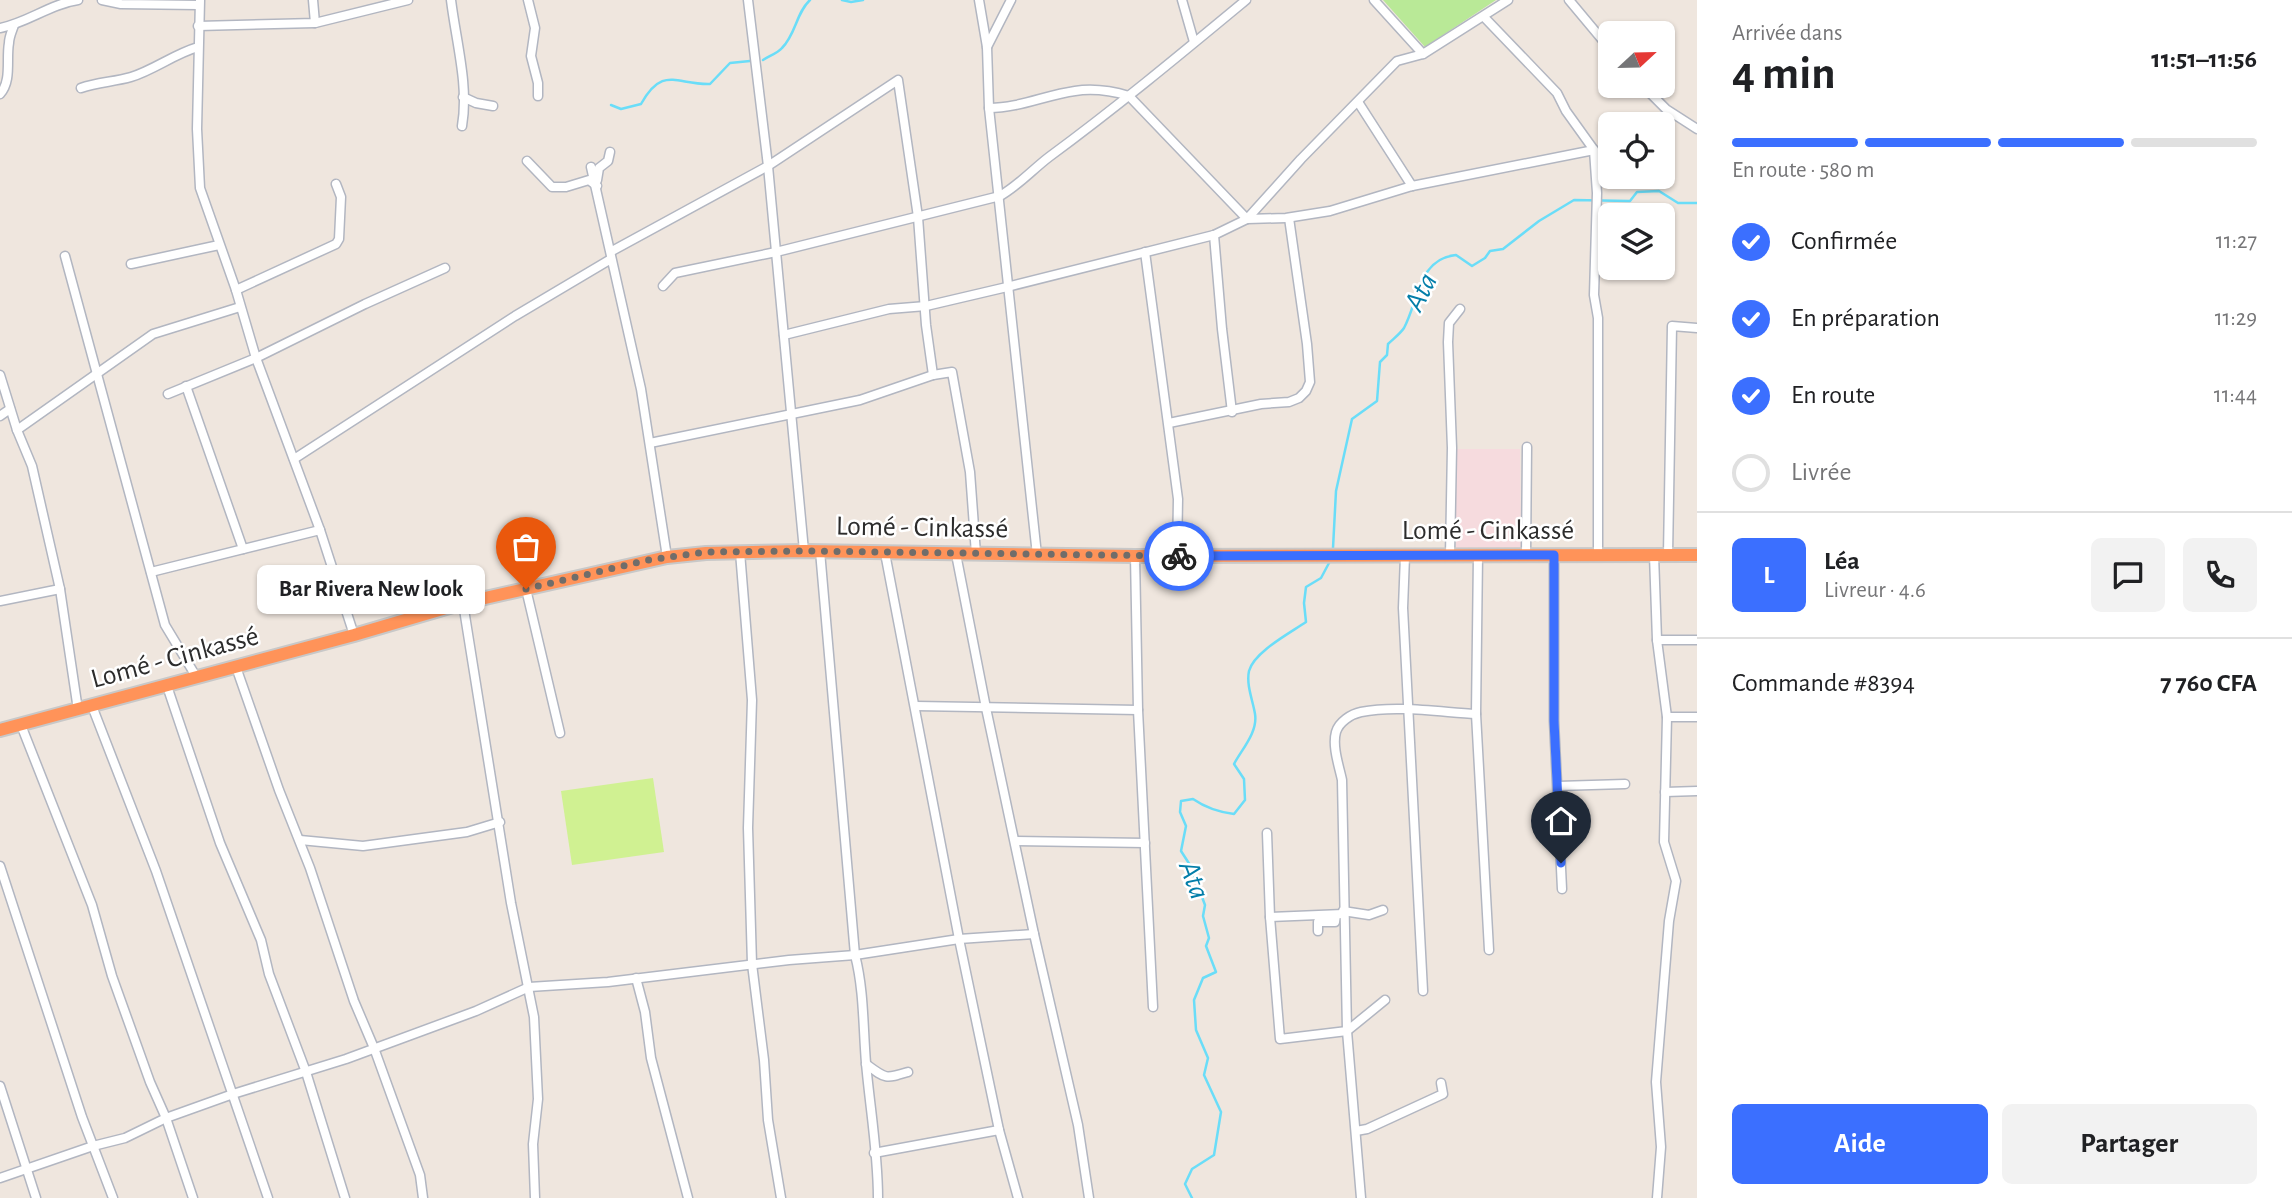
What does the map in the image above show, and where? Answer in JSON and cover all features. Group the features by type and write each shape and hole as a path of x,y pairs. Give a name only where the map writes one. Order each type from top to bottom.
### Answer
{"highway":[{"name":"Lomé - Cinkassé","path":"0,730 463,603 667,556 804,551 1135,556 1697,555"}],"street":[{"path":"0,28 14,26 54,5 78,0"},
{"path":"102,0 121,4 199,2 197,129 200,188 236,290 256,358 320,530 354,635"},
{"path":"313,0 315,23"},
{"path":"198,26 315,23 408,0"},
{"path":"451,0 463,97 462,127"},
{"path":"528,0 535,28 531,56 538,83 538,96"},
{"path":"748,0 768,166 804,551"},
{"path":"979,0 987,47 989,108 1037,555"},
{"path":"987,47 1011,0"},
{"path":"1182,0 1194,41"},
{"path":"663,286 676,274 999,196 1023,181 1039,164 1129,96 1246,0"},
{"path":"1374,0 1423,54"},
{"path":"784,335 889,309 926,306 1214,235 1247,219 1301,159 1397,61 1423,54 1508,0"},
{"path":"1569,0 1598,35"},
{"path":"1484,17 1557,93 1566,111 1594,150 1597,193 1594,295 1598,318 1598,555"},
{"path":"0,94 4,90 9,65 9,42 14,26"},
{"path":"81,89 93,83 132,77 180,52 198,47"},
{"path":"294,459 612,255 768,166 898,80 918,217 926,325 933,375"},
{"path":"989,108 1003,108 1076,90 1108,90 1129,96 1247,219 1289,218 1330,211 1412,186 1594,150"},
{"path":"463,97 476,103 494,106"},
{"path":"1655,98 1666,109 1697,129"},
{"path":"1358,102 1412,186"},
{"path":"597,186 599,168 608,161 610,152"},
{"path":"527,161 552,187 566,187 589,180 597,186"},
{"path":"591,167 641,389 667,556"},
{"path":"236,290 336,244 341,197 336,184"},
{"path":"1169,423 1289,401 1299,398 1310,382 1289,218"},
{"path":"1214,235 1232,412"},
{"path":"131,264 219,245"},
{"path":"1145,252 1178,499 1177,556"},
{"path":"65,256 165,625 197,678"},
{"path":"168,394 256,358 365,304 446,268"},
{"path":"17,429 153,334 240,307"},
{"path":"1450,555 1452,448 1448,342 1449,323 1460,309"},
{"path":"1668,555 1672,326 1697,328"},
{"path":"650,443 860,400 933,375 952,372 970,472 976,554"},
{"path":"0,375 32,467 60,589 78,710"},
{"path":"186,387 243,549"},
{"path":"0,416 10,409"},
{"path":"1526,555 1527,447"},
{"path":"152,572 320,530"},
{"path":"820,551 855,955 860,975 866,1064 873,1114 878,1198"},
{"path":"740,552 752,700 748,828 752,964 764,1060 768,1120 782,1198"},
{"path":"886,552 958,939 999,1130 1018,1198"},
{"path":"956,554 1034,934 1078,1125 1089,1198"},
{"path":"1405,555 1403,608 1423,991"},
{"path":"1478,555 1476,714 1489,950"},
{"path":"1554,555 1554,721 1562,889"},
{"path":"1654,555 1657,640 1667,717 1664,842 1675,881 1669,921 1656,1082 1661,1147 1657,1198"},
{"path":"1135,556 1138,710 1153,1007"},
{"path":"0,601 60,589"},
{"path":"526,589 560,733"},
{"path":"463,603 518,943 534,1017 538,1099 533,1144 535,1198"},
{"path":"1657,640 1697,640"},
{"path":"236,667 284,803 300,840 346,979 374,1048 419,1175 423,1198"},
{"path":"167,686 220,843 261,940 269,974 306,1072 345,1198"},
{"path":"92,705 143,834 268,1198"},
{"path":"916,706 1138,710"},
{"path":"1361,1198 1347,1031 1341,913 1342,780 1335,741 1337,729 1345,719 1362,712 1409,710 1476,714"},
{"path":"1667,717 1697,717"},
{"path":"21,724 92,905 112,975 193,1198"},
{"path":"1558,786 1625,784"},
{"path":"1665,792 1697,791"},
{"path":"300,840 363,846 467,832 500,822"},
{"path":"1267,833 1270,917 1280,1039 1347,1031 1385,1000"},
{"path":"1015,841 1145,843"},
{"path":"0,866 93,1146 113,1198"},
{"path":"1270,917 1341,913 1369,915 1383,910"},
{"path":"1318,931 1318,922 1335,922 1341,913"},
{"path":"0,1178 93,1146 125,1139 166,1118 374,1048 476,1011 528,987 566,986 855,955 958,939 1034,934"},
{"path":"636,978 645,1012 653,1068 688,1198"},
{"path":"866,1064 892,1078 908,1072"},
{"path":"1356,1131 1367,1129 1443,1094 1441,1083"},
{"path":"0,1086 36,1198"},
{"path":"874,1153 999,1130"}],"shaded area":[{"path":"1456,449 1520,449 1521,551 1456,551"}],"green space":[{"path":"1383,0 1496,0 1425,47"},
{"path":"653,778 664,852 572,865 561,791"}],"waterway":[{"path":"763,60 787,42 810,0"},
{"path":"842,0 863,0"},
{"path":"611,105 621,109 641,104 649,92 664,81 710,84 730,63 750,61"},
{"name":"Ata","path":"1333,548 1336,491 1352,419 1377,401 1380,362 1387,355 1388,344 1404,328 1421,282 1434,264 1443,258 1456,255 1472,266 1485,258 1490,251 1503,249 1539,221 1574,200 1630,201 1637,192 1659,191 1678,203 1697,203"},
{"name":"Ata","path":"1192,1198 1185,1184 1192,1169 1214,1155 1221,1112 1204,1075 1208,1058 1196,1030 1194,1000 1203,978 1216,972 1206,946 1209,938 1203,916 1205,905 1190,865 1181,851 1186,826 1180,812 1181,801 1193,799 1212,809 1234,814 1245,800 1244,779 1234,764 1252,734 1255,721 1249,671 1265,650 1306,622 1306,587 1321,578 1329,563"}],"way so far":[{"path":"526,589 667,556 706,552 1179,556"}],"place":[{"name":"Bar Rivera New look","path":"526,589"}],"route":[{"path":"1179,556 1554,555 1554,721 1561,863"}]}
